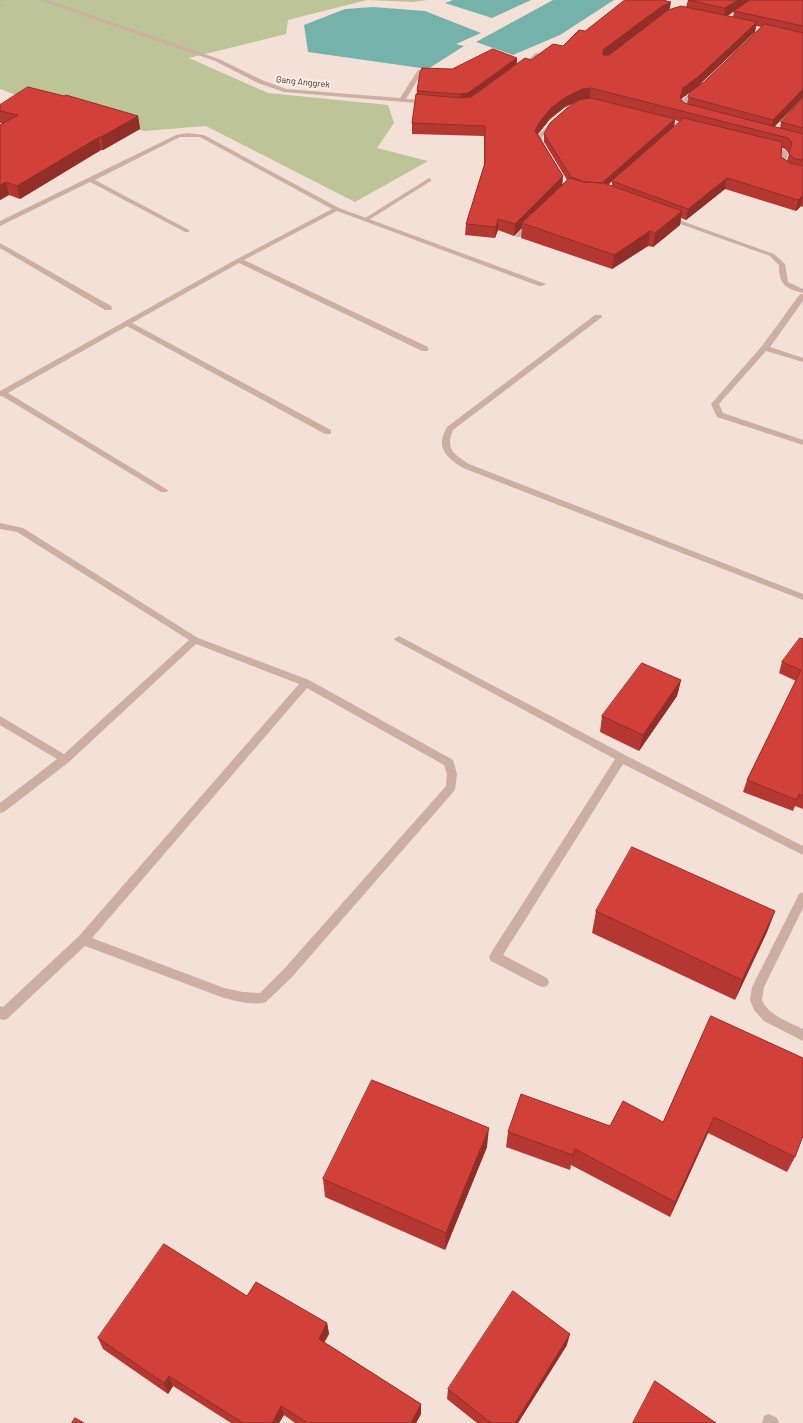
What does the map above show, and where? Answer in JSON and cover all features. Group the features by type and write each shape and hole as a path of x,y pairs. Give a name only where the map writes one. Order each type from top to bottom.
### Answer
{"street":[{"name":"Gang Anggrek","path":"42,0 217,60 270,87 286,91 438,103"},
{"path":"514,73 538,54"},
{"path":"402,100 420,72"},
{"path":"693,113 682,108 682,104 705,84"},
{"path":"546,153 539,142 539,137 564,115"},
{"path":"0,224 178,136 194,134 202,136 337,209 542,284"},
{"path":"761,146 783,152 785,154 782,166 785,169 803,175"},
{"path":"89,179 187,231"},
{"path":"365,220 429,180"},
{"path":"1,393 239,260 337,209"},
{"path":"664,216 772,255 782,264 781,276 783,282 790,287 803,291"},
{"path":"518,236 534,220"},
{"path":"0,245 108,308"},
{"path":"239,260 425,349"},
{"path":"803,296 765,348 715,404 720,415 803,443"},
{"path":"598,317 450,429 445,439 446,448 451,456 466,466 803,597"},
{"path":"127,323 328,432"},
{"path":"765,348 803,360"},
{"path":"1,393 164,490"},
{"path":"0,526 20,530 194,640 306,684 436,754 449,763 452,774 451,787 288,973 262,998 243,997 224,993 83,940"},
{"path":"399,639 621,758 803,851"},
{"path":"0,809 64,759 194,640"},
{"path":"1,1015 83,940 306,684"},
{"path":"0,720 64,759"},
{"path":"543,982 495,957 621,758"},
{"path":"803,898 758,988 756,1000 762,1010 774,1020 803,1035"}],"green space":[{"path":"0,0 367,0 288,20 286,34 189,58 268,93 388,105 394,123 377,148 428,161 355,202 206,126 144,131 29,100 0,89"},
{"path":"367,0 428,0 413,2"}],"water":[{"path":"453,0 531,0 492,18 445,3"},
{"path":"553,0 614,0 560,35 513,55 476,42"},
{"path":"373,7 425,11 481,33 456,44 464,46 428,69 308,52 304,25 345,9"}],"building":[{"path":"625,0 662,0 671,2 662,6 603,50 603,55 609,55 668,10 681,6 757,22 698,77 683,88 680,98 684,103 803,134 803,160 795,159 789,154 792,143 788,138 591,88 582,89 566,97 551,108 539,123 535,131 563,176 515,224 498,219 496,227 466,224 485,163 485,126 412,123 416,94 460,98 471,97 525,58 531,60 553,44 563,46 579,30 585,31"},
{"path":"689,0 738,0 725,8"},
{"path":"750,0 803,0 803,26 734,11"},
{"path":"765,24 803,33 803,89 773,120 688,97 690,92 704,82"},
{"path":"493,49 517,58 468,93 460,94 417,91 422,68 452,69"},
{"path":"28,87 64,96 66,95 138,116 99,137 17,186 6,182 0,185 0,125 18,115 0,111 0,105"},
{"path":"591,98 675,119 602,183 585,182 571,177 544,134 550,123 567,108 579,100"},
{"path":"803,99 803,128 781,122"},
{"path":"684,118 782,142 781,157 790,163 803,166 803,195 798,200 727,178 688,209 612,181"},
{"path":"570,178 584,182 604,183 682,211 655,233 650,231 614,255 522,223"},
{"path":"800,638 803,639 803,796 799,794 797,800 747,780 801,670 782,662"},
{"path":"642,663 681,680 643,735 602,716"},
{"path":"632,847 775,911 742,980 596,911"},
{"path":"711,1016 803,1058 803,1136 795,1157 714,1117 675,1202 575,1149 573,1155 508,1132 521,1094 610,1126 623,1101 663,1122"},
{"path":"372,1080 489,1128 446,1233 323,1179"},
{"path":"164,1244 247,1296 256,1282 327,1323 319,1339 421,1404 411,1423 308,1423 281,1406 272,1423 243,1423 169,1376 164,1383 98,1338"},
{"path":"513,1291 570,1334 515,1423 491,1423 448,1389"},
{"path":"655,1381 716,1423 633,1423"},
{"path":"75,1418 84,1423 72,1423"}]}
